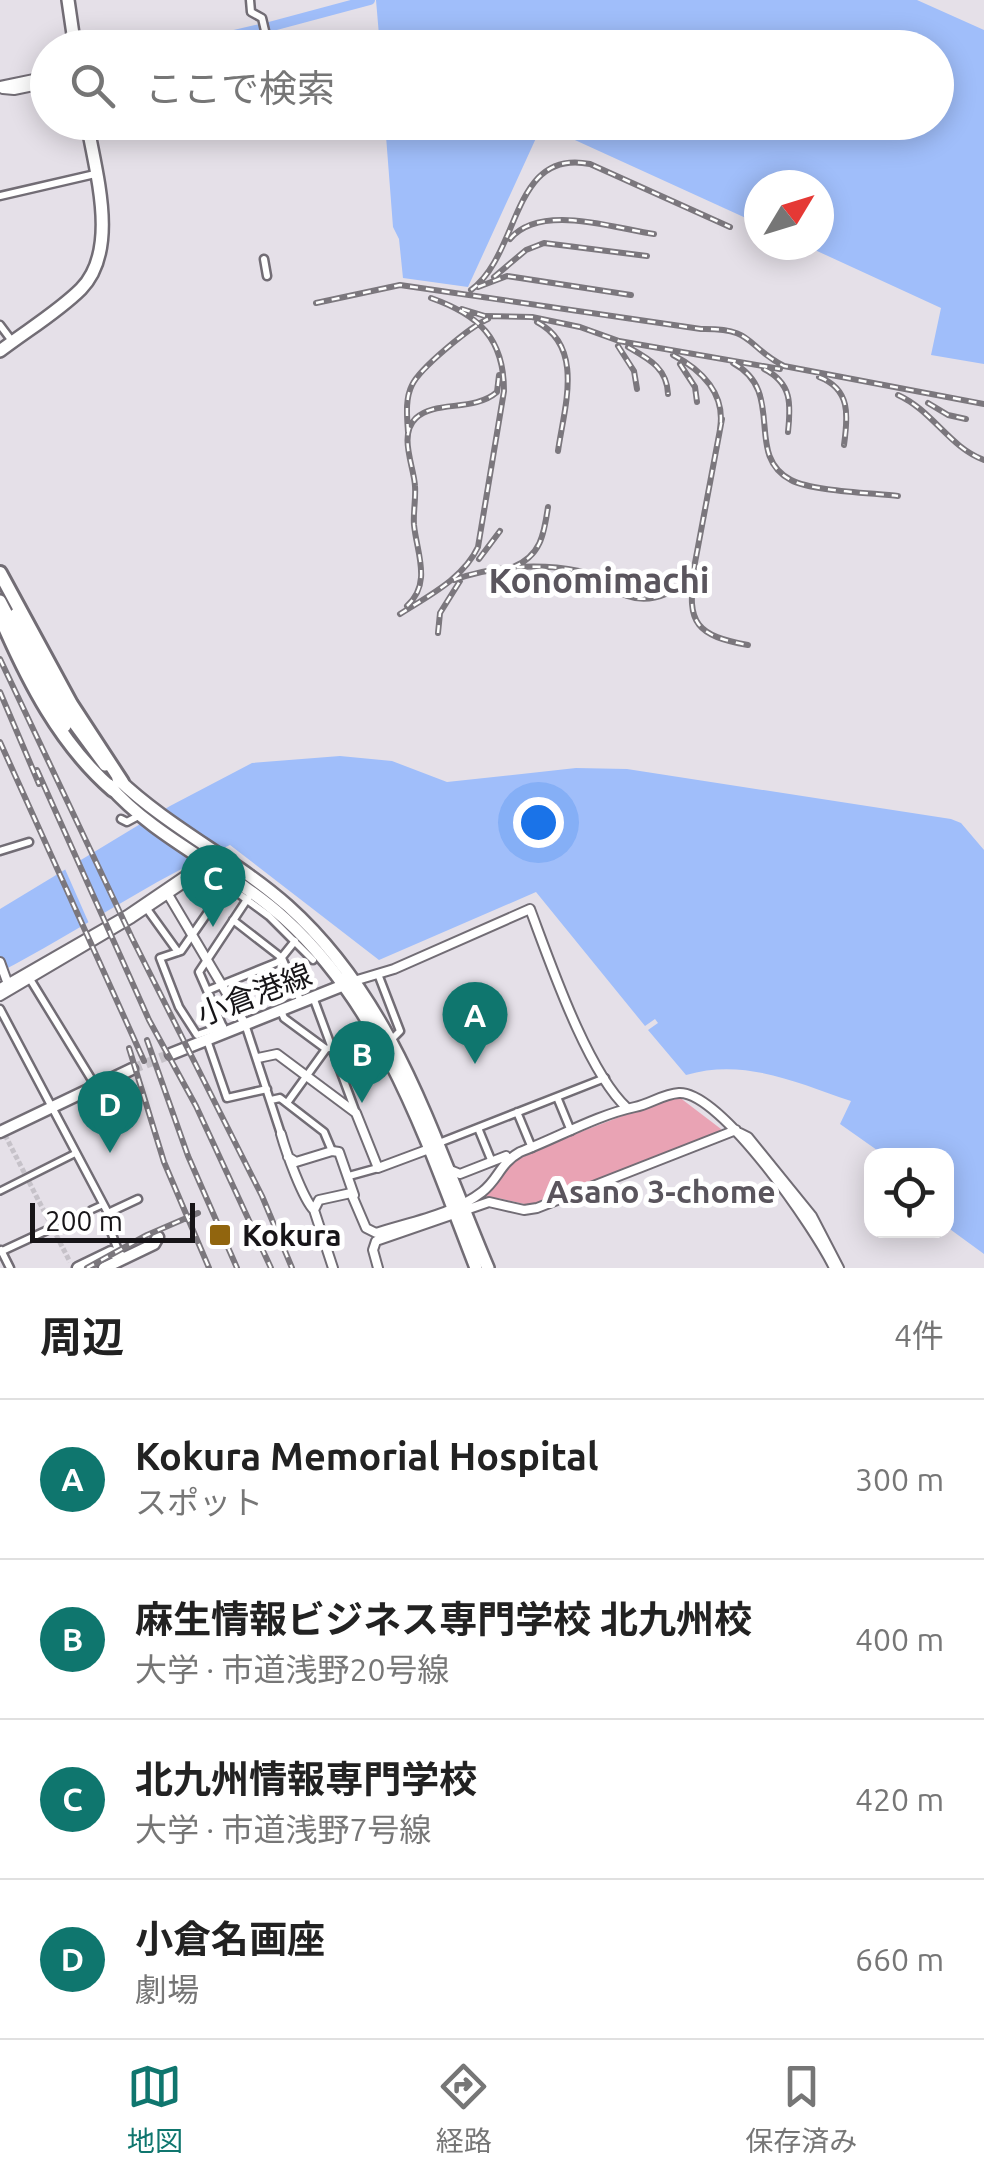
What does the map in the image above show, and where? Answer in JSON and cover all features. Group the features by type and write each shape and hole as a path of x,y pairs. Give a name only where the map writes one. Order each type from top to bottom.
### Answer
{"highway":[{"path":"68,0 72,30"},
{"path":"0,351 81,289 90,277 103,242 89,140"},
{"path":"0,572 117,786"},
{"path":"0,582 66,712 117,786"},
{"path":"0,601 60,719 117,786"},
{"path":"0,616 44,705 86,766 213,860 252,876 308,926 392,1040 484,1267"},
{"path":"149,813 171,821 349,984 450,1170 459,1209"}],"main road":[{"name":"小倉港線","path":"172,1054 224,1029 349,984"},
{"path":"2,1131 132,1069"},
{"path":"78,1268 154,1244 158,1237"},
{"path":"104,1268 120,1257"}],"street":[{"path":"250,0 251,12 262,18 265,30"},
{"path":"0,88 14,90 30,85"},
{"path":"0,196 95,174"},
{"path":"264,259 268,276"},
{"path":"0,326 12,342"},
{"path":"121,819 126,822 149,813"},
{"path":"0,851 29,842"},
{"path":"0,996 6,988 167,892 213,860 225,886"},
{"path":"255,900 234,920 199,972 224,1029 196,1035 179,1007 160,958 178,952 225,886 230,884 255,900 319,958"},
{"path":"6,988 30,979 148,909 167,892"},
{"path":"167,892 245,1024 291,1162 314,1210 334,1268"},
{"path":"349,984 541,904"},
{"path":"148,909 178,952"},
{"path":"530,909 570,1012 605,1078 627,1108"},
{"path":"234,920 282,958 301,1003"},
{"path":"209,990 282,958 296,940"},
{"path":"0,962 6,988"},
{"path":"378,974 400,1031 392,1040"},
{"path":"30,979 95,1085"},
{"path":"314,998 329,1048 378,1168"},
{"path":"0,1009 108,1213 107,1221 120,1257"},
{"path":"281,1011 284,1018 329,1048"},
{"path":"207,1039 227,1098 268,1089"},
{"path":"287,1104 329,1048"},
{"path":"258,1058 274,1053 356,1112"},
{"path":"350,1176 605,1078"},
{"path":"450,1170 460,1174 627,1108 668,1094 689,1094 711,1105 748,1138 812,1216 837,1268"},
{"path":"557,1096 572,1132"},
{"path":"271,1100 278,1098 324,1132 332,1152"},
{"path":"518,1112 532,1148"},
{"path":"478,1128 492,1162"},
{"path":"291,1162 332,1152 342,1155 365,1226 374,1233 493,1202 524,1210 537,1208 736,1130"},
{"path":"0,1191 76,1153"},
{"path":"378,1268 373,1247 376,1241 459,1209 487,1188 501,1166 515,1155"},
{"path":"314,1210 322,1199 346,1192 354,1196"},
{"path":"108,1213 138,1198"},
{"path":"91,1210 102,1205"},
{"path":"10,1268 0,1251 54,1227"}],"shaded area":[{"path":"679,1097 721,1129 718,1133 533,1206 498,1198 474,1204 472,1200 515,1157"}],"water":[{"path":"376,0 917,0 984,30 984,364 931,355 941,308 834,259 834,170 744,170 744,217 575,140 954,140 954,30 379,30"},
{"path":"386,140 535,140 468,287 403,278 399,239 393,227"},
{"path":"340,756 392,761 447,782 576,768 627,769 961,823 984,850 984,1254 954,1232 954,1148 874,1148 840,1124 851,1101 769,1074 728,1069 686,1075 648,1030 658,1023 655,1019 645,1026 536,892 379,960 230,845 171,874 0,972 0,909 170,806 252,763"}],"pier":[{"path":"78,860 105,920 91,928 65,869"}],"waterway":[{"path":"269,27 370,0"},
{"path":"256,30 260,29"}],"tunnel":[{"path":"132,1069 171,1054"},
{"path":"5,1135 70,1262"},
{"path":"54,1227 91,1210"}],"railway":[{"path":"471,290 500,252 531,187 545,172 564,163 590,164 730,227"},
{"path":"510,239 523,228 558,220 654,234"},
{"path":"494,277 526,250 544,243 647,256"},
{"path":"478,287 507,276 631,295"},
{"path":"316,303 400,285 718,329 748,339 784,366 984,404"},
{"path":"400,614 454,578 478,547 504,391 499,357 486,331 463,312 431,298"},
{"path":"462,309 485,316 532,317 580,327 619,341 780,369"},
{"path":"408,432 408,396 412,385 447,348 488,319"},
{"path":"537,322 552,333 566,362 567,398 558,451"},
{"path":"618,346 634,371 637,389"},
{"path":"628,347 660,371 668,394"},
{"path":"673,355 710,384 719,405 720,429"},
{"path":"733,363 749,375 758,390 769,455 777,469 791,480 813,487 898,496"},
{"path":"680,364 695,387 697,402"},
{"path":"764,369 780,381 788,395 788,432"},
{"path":"407,606 415,597 421,578 408,442 411,425 433,409 488,398 497,392 499,375"},
{"path":"819,377 842,396 846,414 844,445"},
{"path":"898,395 921,410 961,447 984,460"},
{"path":"928,403 948,415 966,419"},
{"path":"454,580 499,569 548,567 586,573 637,598 666,594 694,568 722,419"},
{"path":"513,567 535,550 543,535 548,507"},
{"path":"479,559 500,531"},
{"path":"695,572 692,604 699,625 717,637 748,645"},
{"path":"438,633 440,613 460,581"},
{"path":"0,659 132,938 262,1196 292,1268"},
{"path":"0,692 39,784"},
{"path":"0,742 144,1061"},
{"path":"37,770 149,1020 196,1106 271,1268"},
{"path":"147,1040 188,1156 237,1268"},
{"path":"129,1048 164,1162 209,1268"},
{"path":"87,1268 198,1213"}],"place":[{"name":"北九州情報専門学校","path":"213,927"},
{"name":"Kokura Memorial Hospital","path":"475,1064"},
{"name":"麻生情報ビジネス専門学校 北九州校","path":"362,1103"},
{"name":"小倉名画座","path":"110,1153"},
{"name":"Kokura","path":"220,1235"}],"district":[{"name":"Konomimachi","path":"599,580"},
{"name":"Asano 3-chome","path":"661,1191"}]}
